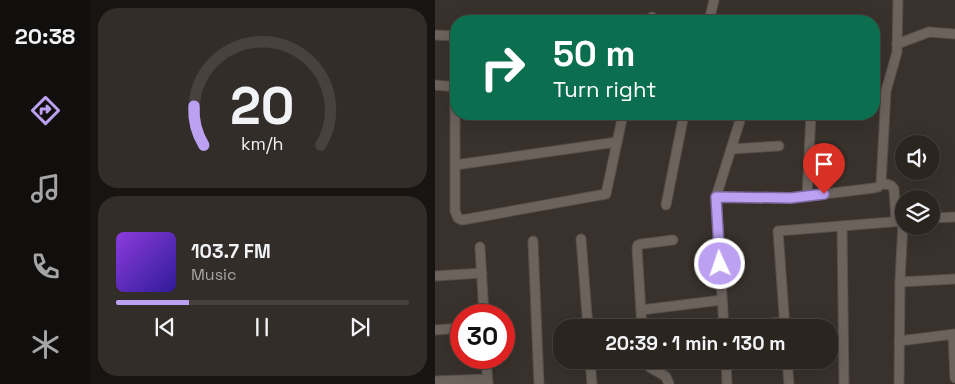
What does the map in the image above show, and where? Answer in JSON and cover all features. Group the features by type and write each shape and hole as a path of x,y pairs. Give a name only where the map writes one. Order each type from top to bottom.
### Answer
{"street":[{"path":"710,15 714,0"},
{"path":"881,184 886,91 896,59 898,0"},
{"path":"897,44 929,32 955,34"},
{"path":"435,35 450,36"},
{"path":"435,85 450,86"},
{"path":"456,120 455,210 458,218 466,220 606,194 622,120"},
{"path":"666,205 683,120"},
{"path":"724,319 716,197 740,120"},
{"path":"807,196 811,120"},
{"path":"455,164 617,142"},
{"path":"731,149 779,146"},
{"path":"716,197 791,198 874,188 881,184 892,186 895,194"},
{"path":"940,218 955,217"},
{"path":"785,319 778,231 895,222"},
{"path":"842,226 844,384"},
{"path":"899,384 901,235"},
{"path":"581,239 587,319"},
{"path":"642,319 638,245 673,240"},
{"path":"533,241 539,384"},
{"path":"480,247 483,304"},
{"path":"435,276 482,272"},
{"path":"900,282 955,279"},
{"path":"641,310 722,300"},
{"path":"435,330 450,329"},
{"path":"899,341 954,334 955,378"},
{"path":"838,343 843,343"},
{"path":"591,369 592,384"},
{"path":"651,369 667,377 669,384"},
{"path":"726,369 727,384"},
{"path":"788,369 789,384"},
{"path":"435,381 487,381"}],"route":[{"path":"720,264 716,197 791,198 824,194"}]}
